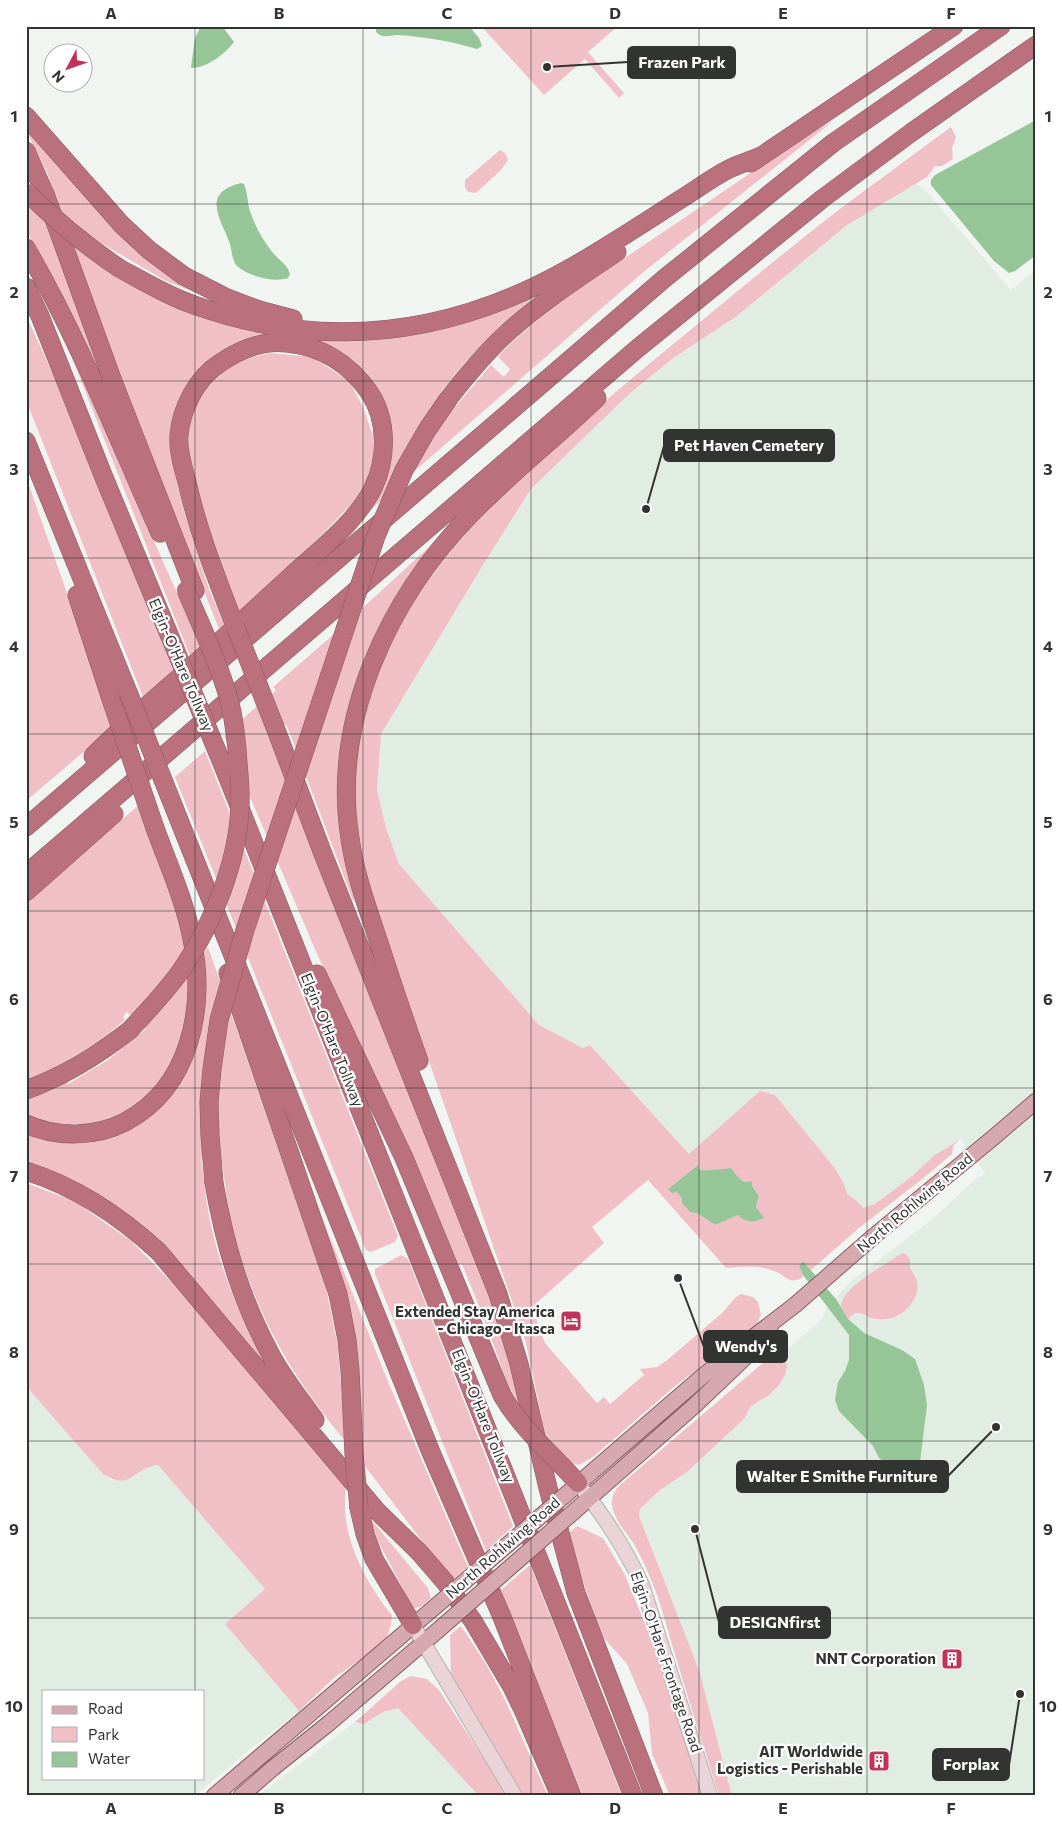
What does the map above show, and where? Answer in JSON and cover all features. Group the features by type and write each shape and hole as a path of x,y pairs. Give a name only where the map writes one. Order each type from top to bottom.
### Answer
{"highway":[{"path":"560,1796 525,1714 499,1663 473,1621 291,1387 273,1358 246,1303 234,1272 222,1229 214,1183 209,1102 219,1020 245,930 376,536 404,470 426,430 449,398 480,360 508,332 542,304 954,26"},
{"path":"26,826 665,278 833,142 1001,26"},
{"path":"26,874 497,468 696,301 822,199 912,132 1036,45"},
{"path":"26,116 122,225 149,250 184,276 219,295 259,310 289,318 320,323 378,324 450,317"},
{"path":"26,152 45,194 222,676 233,717 240,785 238,826 229,869 220,896 204,932 169,988 130,1030 91,1058 63,1075 26,1090"},
{"path":"27,192 60,224 87,246 120,268 160,290 196,306 240,320 291,330 318,332 373,331 430,324 513,296 571,267 728,170 761,156"},
{"path":"26,248 52,296 190,590"},
{"name":"Elgin-O'Hare Tollway","path":"26,287 40,316 103,475 224,768 633,1796"},
{"path":"463,1203 454,1161 406,1026 362,892 350,837 346,788 348,751 356,711 374,660 393,621 420,577 444,545 494,492 583,411 696,301"},
{"path":"26,826 125,724 237,627 352,520 365,502 380,472 384,455 384,436 373,398 360,378 326,353 285,342 253,346 215,366 202,379 183,416 179,436 181,460 199,529 224,596 275,727 323,854 498,1294 511,1334 548,1488 576,1592 654,1791"},
{"path":"26,442 189,842 430,1450 502,1617 572,1796"},
{"path":"26,1124 40,1130 74,1134 108,1129 135,1117 149,1107 165,1091 179,1069 189,1046 194,1022 196,994 196,966 188,921 74,588 57,520"},
{"path":"26,892 160,773 295,643"},
{"path":"189,842 195,878 338,1294 349,1356 354,1454 359,1508 364,1534 374,1559 413,1625"},
{"path":"254,843 276,879 318,977 404,1158 502,1395 523,1425 578,1483"},
{"path":"26,1171 71,1188 92,1200 136,1231 159,1252 377,1511 419,1552"}],"main road":[{"name":"North Rohlwing Road","path":"214,1796 704,1375 811,1292 1036,1101"},
{"name":"North Rohlwing Road","path":"241,1796 424,1643 590,1499 763,1342 795,1305"},
{"name":"Elgin-O'Hare Frontage Road","path":"578,1483 622,1546 642,1585 710,1796"},
{"path":"413,1625 515,1796"},
{"path":"223,1796 235,1786 254,1761"}],"shaded area":[{"path":"915,183 925,190 1011,290 1036,269 1036,1796 732,1796 699,1670 639,1516 640,1509 660,1490 687,1472 744,1419 751,1406 768,1396 780,1353 777,1351 787,1350 823,1318 826,1309 851,1281 930,1221 977,1178 985,1174 960,1138 936,1154 911,1177 875,1204 863,1209 856,1200 848,1195 834,1167 775,1095 689,1154 590,1045 583,1048 539,1025 399,864 386,828 377,790 381,734 531,489 629,394 672,359 737,316 847,225"},
{"path":"26,1386 102,1473 111,1480 130,1479 149,1466 158,1465 266,1589 225,1624 299,1711 250,1749 195,1796 26,1796"},
{"path":"398,1708 479,1796 258,1796 355,1722 364,1724 383,1712"}],"green space":[{"path":"481,26 618,26 588,52 624,93 619,98 585,59 544,95"},
{"path":"832,122 641,274 362,517 386,407 377,388 366,372 352,359 337,349 321,342 293,336 201,368 172,456 185,515 209,589 224,624 219,629 120,377 47,172 26,131 26,124 110,221 219,302 166,281 96,240 89,254 122,278 334,337 538,293 500,326 466,361 440,393 456,406 491,365 504,377 510,369 498,357 531,325 567,297 801,139"},
{"path":"951,127 956,137 952,148 953,159 942,166 935,166 927,177 847,225 737,316 672,359 629,394 531,489 381,734 377,790 386,828 399,864 539,1025 583,1048 590,1045 689,1154 760,1091 775,1095 834,1167 848,1195 863,1208 875,1204 911,1177 936,1154 961,1138 953,1146 952,1154 859,1228 811,1270 803,1261 799,1266 803,1275 802,1278 797,1280 787,1279 774,1271 762,1268 726,1268 648,1180 592,1227 604,1243 532,1307 545,1343 597,1403 604,1397 610,1404 644,1375 640,1369 657,1367 666,1361 722,1313 741,1294 753,1297 758,1302 761,1315 756,1325 675,1386 593,1457 579,1465 568,1462 567,1457 545,1433 526,1343 518,1318 369,888 362,860 355,813 356,763 365,714 389,647 407,615 449,554 498,499 567,434 661,354 816,228","holes":["698,1165 700,1170 737,1176 744,1182 752,1181 752,1186 759,1196 756,1207 715,1225 697,1213 677,1192 668,1189"]},
{"path":"500,150 505,153 508,160 501,170 476,193 468,192 465,187 465,180"},
{"path":"26,201 46,219 121,426 81,335 26,230"},
{"path":"32,272 87,379 121,467 201,647 190,656 72,358"},
{"path":"26,315 54,377 173,670 143,697 26,400"},
{"path":"271,353 312,357 349,381 363,407 373,436 373,459 366,481 353,502 321,536 239,612 219,561 203,509 194,474 189,431 192,415 197,405 218,377 236,364"},
{"path":"26,477 114,726 26,801 26,649 29,616 26,550"},
{"path":"451,527 362,668 353,691 341,746 355,894 354,903 287,726 284,724 272,694 276,690 273,687"},
{"path":"257,706 488,1286 506,1341 520,1405 508,1385 462,1264 459,1265 421,1176 317,954 224,736"},
{"path":"205,751 398,1236 395,1242 371,1252 366,1250 175,777"},
{"path":"140,804 165,874 181,927 188,966 187,1010 175,1053 166,1073 153,1090 137,1104 111,1118 85,1124 72,1124 44,1121 26,1115 26,902","holes":["127,1012 146,1029 108,1060 68,1084 54,1068 99,1041 125,1020 123,1017"]},
{"path":"208,947 325,1283 338,1347 345,1441 305,1389 273,1336 260,1308 238,1248 230,1215 221,1155 201,1157 206,1200 216,1246 237,1305 275,1380 179,1264 26,1163 26,1132 40,1137 154,1112 170,1096 182,1079 193,1057 198,1037 202,956"},
{"path":"292,1143 389,1384 468,1567 452,1580 364,1465 351,1333"},
{"path":"26,1183 74,1201 131,1241 183,1294 346,1486 346,1523 354,1551 367,1579 392,1615 391,1624 386,1640 335,1677 299,1711 225,1624 265,1589 158,1465 142,1470 126,1480 112,1479 102,1473 26,1386"},
{"path":"902,1253 907,1255 910,1260 910,1268 915,1275 918,1287 916,1295 906,1310 891,1318 871,1318 859,1313 854,1314 848,1319 842,1311 841,1305 850,1290 867,1276"},
{"path":"401,1255 408,1259 513,1526 486,1551 375,1274 375,1269"},
{"path":"777,1351 785,1358 787,1367 779,1385 768,1396 751,1406 744,1419 687,1472 660,1490 640,1509 639,1516 699,1670 732,1796 719,1796 663,1612 646,1567 615,1515 612,1508 612,1500 614,1493 620,1485"},
{"path":"369,1517 428,1588 431,1598 420,1607 414,1608 411,1604 379,1543"},
{"path":"577,1526 603,1538 625,1575 665,1673 703,1796 670,1796 652,1754 648,1713 627,1664 602,1636 567,1535"},
{"path":"530,1565 622,1796 583,1796 501,1590"},
{"path":"461,1626 486,1664 505,1700 548,1796 524,1796 451,1677 450,1635"},
{"path":"411,1676 427,1679 439,1690 508,1796 479,1796 398,1708 383,1712 364,1724 355,1722 401,1681"}],"water":[{"path":"201,26 222,26 234,42 216,59 192,68 195,38"},
{"path":"376,26 469,26 479,38 482,46 477,49 428,38 398,35 383,36 376,32"},
{"path":"1036,120 1036,255 1015,271 1009,273 994,261 931,185 931,180 935,175"},
{"path":"241,183 244,184 250,211 257,228 269,248 287,268 290,274 288,278 276,280 254,276 242,270 234,261 230,244 219,216 217,200 228,187"},
{"path":"698,1165 700,1170 731,1168 744,1182 752,1181 752,1186 759,1196 756,1207 764,1218 750,1221 744,1220 738,1215 715,1225 697,1213 690,1212 682,1203 682,1198 677,1192 672,1193 668,1189"},
{"path":"803,1261 836,1299 848,1319 864,1333 902,1350 915,1359 924,1385 927,1405 920,1462 913,1483 908,1485 890,1466 879,1458 873,1446 839,1411 835,1400 838,1382 849,1360 849,1335 803,1275 799,1266"}],"place":[{"name":"Frazen Park","path":"547,67"},
{"name":"Pet Haven Cemetery","path":"646,509"},
{"name":"Wendy's","path":"678,1278"},
{"name":"Extended Stay America - Chicago - Itasca","path":"571,1321"},
{"name":"Walter E Smithe Furniture","path":"996,1427"},
{"name":"DESIGNfirst","path":"695,1529"},
{"name":"NNT Corporation","path":"952,1659"},
{"name":"Forplax","path":"1020,1694"},
{"name":"AIT Worldwide Logistics - Perishable","path":"879,1761"}]}
